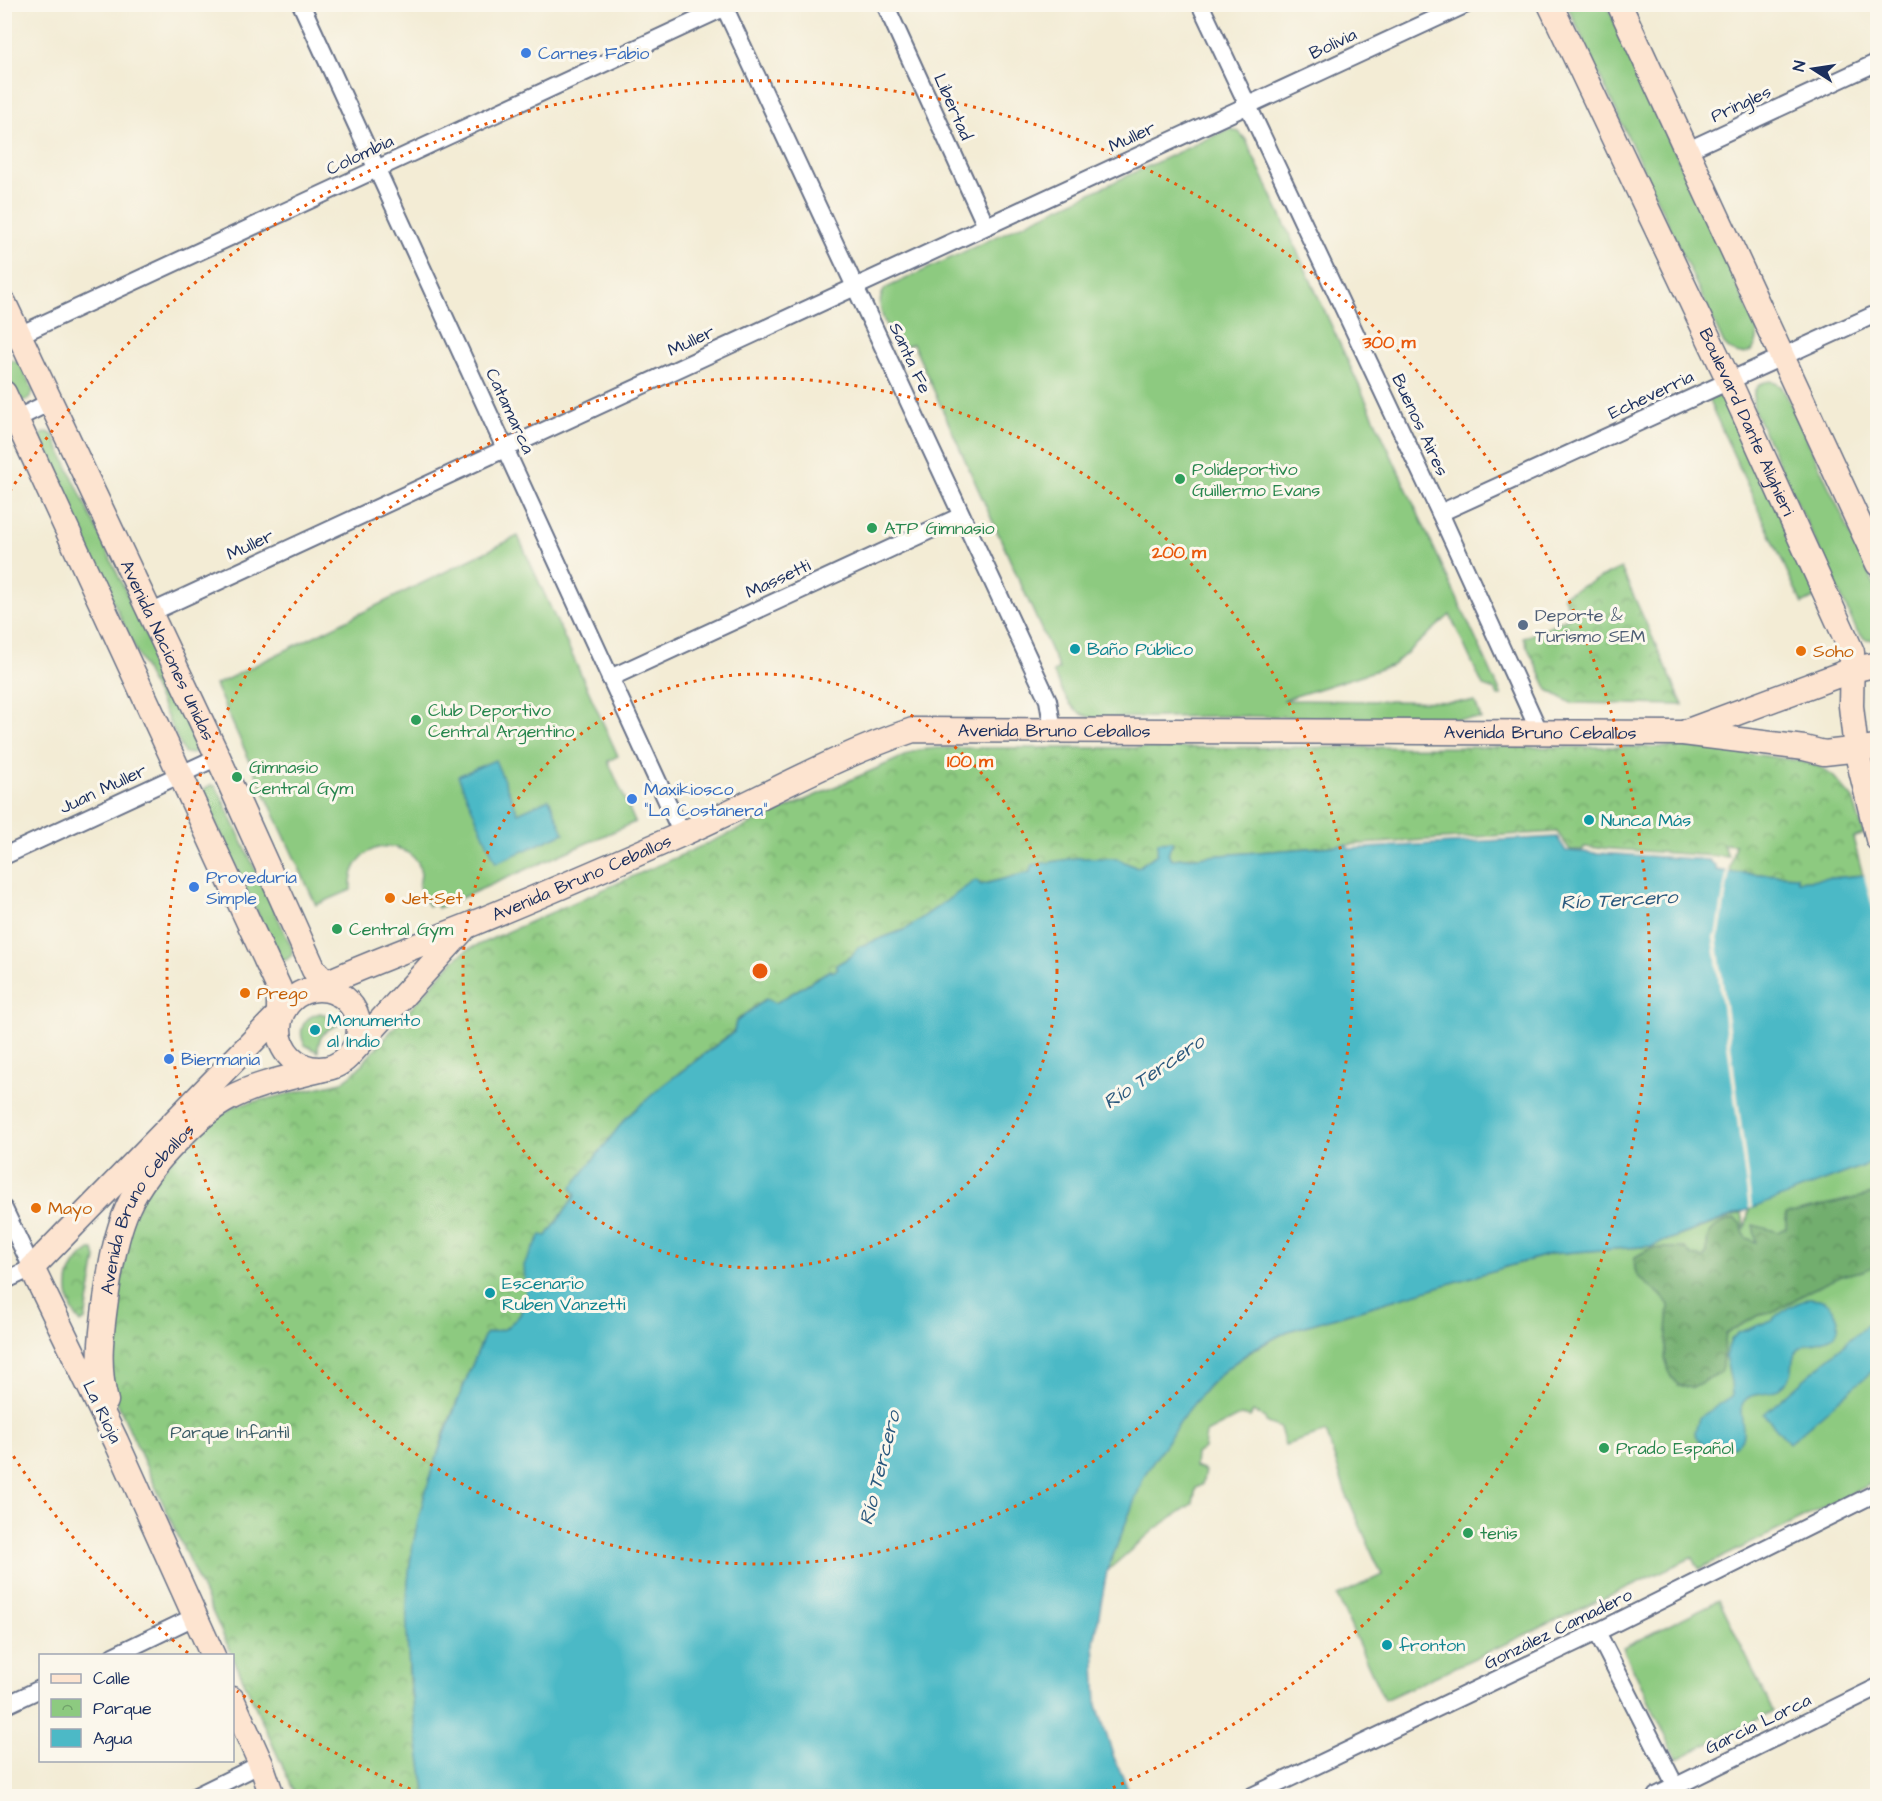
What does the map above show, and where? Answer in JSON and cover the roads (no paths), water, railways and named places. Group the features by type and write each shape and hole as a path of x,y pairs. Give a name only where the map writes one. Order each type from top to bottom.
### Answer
{"main road":[{"name":"Boulevard Dante Alighieri","path":"1550,4 1729,381 1849,644 1852,652 1851,706 1867,749 1877,836"},
{"path":"1619,4 1782,357 1872,539 1878,564"},
{"name":"Avenida Naciones Unidas","path":"4,303 12,338 50,402 218,757 324,989"},
{"path":"4,393 10,422 180,774 279,988 281,1015 279,1035 287,1054 303,1067 324,1069 336,1066 353,1051 359,1032 356,1013 351,1005 324,989 300,993 281,1015"},
{"name":"Avenida Bruno Ceballos","path":"1683,733 1852,670 1878,664"},
{"name":"Avenida Bruno Ceballos","path":"324,989 365,965 466,926 682,834 870,746 913,730 1683,733 1804,748 1824,753 1867,749"},
{"path":"1824,753 1851,779 1860,792 1877,836"},
{"path":"1877,836 1878,809"},
{"name":"Avenida Bruno Ceballos","path":"353,1051 466,926"},
{"name":"Avenida Bruno Ceballos","path":"32,1268 281,1015"},
{"name":"Avenida Bruno Ceballos","path":"116,1441 104,1395 100,1366 102,1328 116,1242 130,1199 163,1154 201,1116 214,1107 240,1093 324,1069"},
{"name":"La Rioja","path":"32,1268 116,1441 212,1654"},
{"path":"234,1703 261,1764 272,1797"},
{"path":"261,1764 280,1797"}],"street":[{"name":"Catamarca","path":"302,4 682,834"},
{"name":"Libertad","path":"885,4 986,226"},
{"name":"Buenos Aires","path":"1200,4 1440,513 1540,733"},
{"name":"Bolivia","path":"1248,105 1467,4"},
{"name":"Colombia","path":"12,338 726,6"},
{"name":"Santa Fe","path":"726,6 1048,700 1053,730"},
{"name":"Pringles","path":"1686,151 1878,62"},
{"name":"Muller","path":"150,613 1248,105"},
{"name":"Echeverria","path":"1440,513 1878,313"},
{"path":"10,422 50,402"},
{"name":"Massetti","path":"610,678 962,516"},
{"name":"Juan Muller","path":"4,856 218,757"},
{"name":"La Rioja","path":"4,1209 32,1268"},
{"path":"4,1281 32,1268"},
{"name":"González Camadero","path":"1252,1797 1597,1632 1878,1492"},
{"path":"117,1654 196,1616"},
{"path":"1597,1632 1678,1792"},
{"name":"García Lorca","path":"1656,1797 1678,1792 1878,1687"},
{"path":"4,1706 39,1689"},
{"path":"196,1797 261,1764"}],"water":[{"path":"495,760 518,813 549,799 564,833 496,863 458,776"},
{"name":"Río Tercero","path":"1557,837 1566,851 1709,860 1716,870 1797,876 1798,881 1877,874 1877,1161 1652,1246 1550,1254 1288,1331 1255,1348 1227,1368 1208,1386 1186,1413 1145,1474 1107,1571 1094,1642 1097,1705 1113,1755 1131,1796 426,1796 409,1663 408,1582 418,1519 437,1456 460,1394 485,1334 505,1329 520,1315 526,1297 524,1265 541,1235 547,1236 576,1195 571,1188 625,1119 662,1086 734,1032 736,1022 766,999 776,1003 830,970 832,972 838,969 836,965 852,956 858,947 906,929 976,880 981,885 1030,872 1032,865 1076,858 1116,858 1137,868 1157,854 1158,842 1173,841 1168,854 1172,859 1346,845 1349,849"},
{"path":"1809,1298 1823,1300 1833,1309 1838,1321 1835,1334 1798,1350 1793,1359 1792,1373 1786,1383 1770,1392 1749,1397 1743,1403 1741,1409 1743,1432 1737,1444 1721,1450 1706,1446 1695,1432 1699,1418 1732,1396 1725,1356 1731,1340 1738,1333 1772,1320 1789,1307"},
{"path":"1875,1318 1878,1320 1877,1367 1789,1443 1764,1414"}],"place":[{"name":"Carnes Fabio","path":"526,53"},
{"name":"Polideportivo Guillermo Evans","path":"1180,479"},
{"name":"ATP Gimnasio","path":"872,528"},
{"name":"Deporte & Turismo SEM","path":"1523,625"},
{"name":"Baño Público","path":"1075,649"},
{"name":"Soho","path":"1801,651"},
{"name":"Club Deportivo Central Argentino","path":"416,720"},
{"name":"Gimnasio Central Gym","path":"237,777"},
{"name":"Maxikiosco \"La Costanera\"","path":"632,799"},
{"name":"Nunca Más","path":"1589,820"},
{"name":"Proveduría Simple","path":"194,887"},
{"name":"Jet-Set","path":"390,898"},
{"name":"Central Gym","path":"337,929"},
{"name":"Prego","path":"245,993"},
{"name":"Monumento al Indio","path":"315,1030"},
{"name":"Biermania","path":"169,1059"},
{"name":"Mayo","path":"36,1208"},
{"name":"Escenario Ruben Vanzetti","path":"490,1293"},
{"name":"Prado Español","path":"1604,1448"},
{"name":"tenis","path":"1468,1533"},
{"name":"fronton","path":"1387,1645"}],"park label":[{"name":"Parque Infantil","path":"230,1432"}]}
